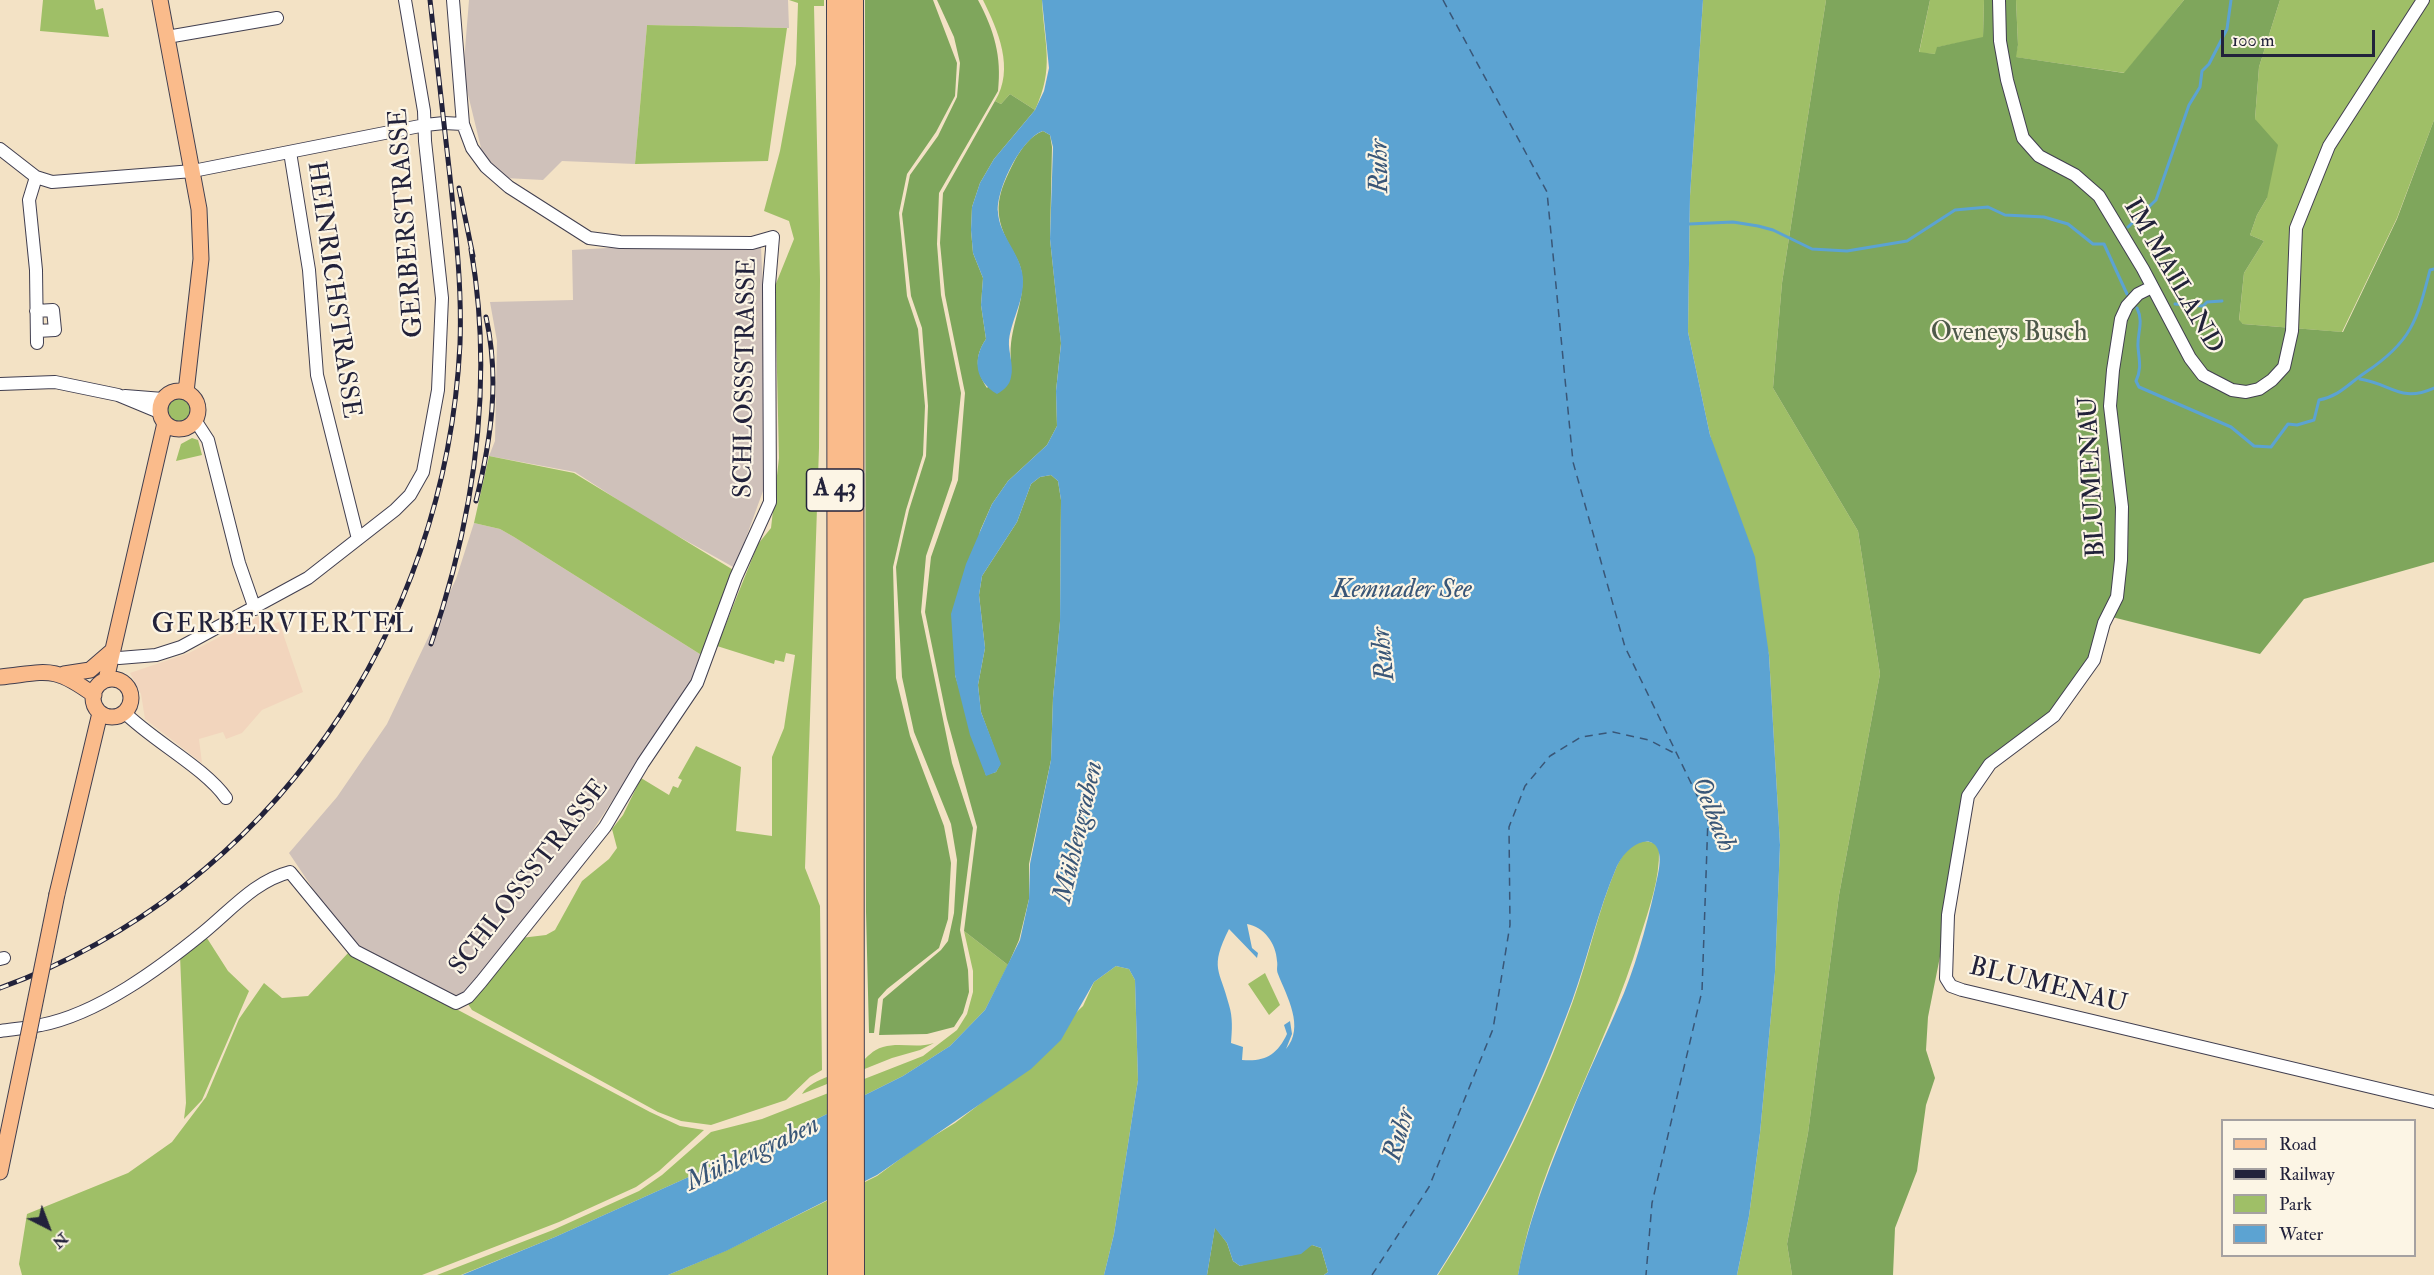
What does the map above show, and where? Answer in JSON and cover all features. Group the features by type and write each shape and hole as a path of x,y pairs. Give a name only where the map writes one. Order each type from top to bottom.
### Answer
{"highway":[{"name":"A 43","path":"836,0 837,1275"},
{"name":"A 43","path":"854,0 855,1275"}],"main road":[{"path":"113,714 94,704 105,685 116,655 117,635 155,473 171,408 189,353 201,259 199,209 193,171 160,0"},
{"path":"196,401 198,414 187,427 171,408 196,401"},
{"path":"68,674 90,670 116,655"},
{"path":"0,677 45,672 68,674 105,685 125,684 131,695 113,714 84,781 57,894 0,1172"}],"street":[{"name":"GERBERSTRASSE","path":"116,655 156,655 182,647 308,578 410,495 423,471 434,424 438,390 442,298 425,125 405,0"},
{"path":"0,149 36,177 52,182 193,171 425,125 463,124 453,0"},
{"name":"IM MAILAND","path":"1999,0 2000,41 2007,80 2023,138 2039,156 2075,175 2098,196 2152,287 2190,358 2203,375 2232,390 2246,392 2259,389 2282,371 2292,331 2296,228 2329,146 2423,0"},
{"path":"167,37 277,18"},
{"name":"SCHLOSSSTRASSE","path":"0,1031 43,1025 82,1011 119,991 176,954 262,882 274,876 293,874 355,951 456,1003 468,997 481,982 605,826 643,763 697,683 732,586 770,502 769,285 773,237 752,243 620,242 589,238 509,187 486,167 472,148 463,124"},
{"name":"HEINRICHSTRASSE","path":"290,152 309,270 317,375 358,539"},
{"path":"36,177 29,200 36,270 36,312 37,337 55,330 53,310 36,312"},
{"name":"BLUMENAU","path":"2152,287 2138,294 2127,306 2121,319 2113,370 2110,406 2122,507 2121,577 2117,597 2104,623 2094,660 2054,716 2004,751 1990,764 1968,796 1948,915 1946,978 1951,986 1962,990 2434,1102"},
{"path":"0,384 54,382 171,408"},
{"path":"195,420 208,440 239,563 255,609"},
{"path":"113,714 156,740 217,785 226,798"}],"shaded area":[{"path":"469,0 788,0 789,28 647,25 635,164 562,161 543,180 505,178 482,152 463,74"},
{"path":"625,247 761,247 767,377 763,491 735,568 649,520 575,472 489,456 495,441 497,341 490,302 573,300 572,250"},
{"path":"474,523 500,529 514,537 703,656 697,672 593,830 466,996 455,999 364,951 344,935 289,853 337,797 387,724 456,579"},
{"path":"265,613 270,625 279,622 303,692 262,710 242,733 226,739 223,732 199,739 202,763 145,719 141,694 130,673 189,653"}],"green space":[{"path":"43,0 94,0 96,10 103,8 109,37 40,31"},
{"path":"789,0 824,0 824,6 814,6 820,280 819,448 805,868 820,906 822,1070 810,1077 786,1100 711,1125 681,1121 658,1112 472,1010 468,1004 521,938 546,935 555,930 582,881 609,859 617,848 612,829 623,815 641,778 669,795 673,786 678,788 682,780 678,778 696,746 741,767 736,831 772,836 772,757 784,728 795,655 786,653 784,662 775,660 774,664 717,646 758,544 771,528 779,458 775,286 794,239 789,221 764,211 780,151 796,64 798,3"},
{"path":"865,0 933,0 957,63 955,96 936,132 907,174 899,213 907,296 918,329 925,406 923,455 906,510 893,567 896,678 910,736 944,826 951,863 948,919 939,948 887,989 878,999 874,1033 869,1033 866,912"},
{"path":"937,0 978,0 996,44 999,66 998,91 939,193 937,244 941,295 961,393 952,480 926,556 921,612 952,763 973,828 960,930 968,970 969,992 963,1013 954,1027 927,1034 879,1035 883,999 941,950 948,941 954,913 957,860 951,824 914,732 902,677 896,567 909,510 926,456 928,406 922,328 911,296 902,214 910,175 938,136 957,97 960,63 954,37"},
{"path":"983,0 1042,0 1047,68 1035,110 1010,94 1001,104 995,101 1001,89 1004,63 999,37"},
{"path":"1703,0 1826,0 1782,283 1773,388 1858,531 1880,674 1839,895 1808,1133 1787,1244 1792,1275 1737,1275 1749,1216 1760,1133 1775,972 1780,845 1769,655 1710,435 1688,332 1690,196"},
{"name":"Oveneys Busch","path":"1826,0 1930,0 1919,52 1935,54 1937,47 1983,37 1984,0 2016,0 2018,45 2016,57 2124,73 2184,0 2280,0 2259,67 2255,119 2278,145 2267,198 2257,215 2250,235 2264,241 2244,273 2239,320 2243,324 2343,332 2397,219 2434,120 2434,562 2304,599 2260,654 2112,617 2094,660 2047,730 2002,759 1972,795 1928,1017 1926,1050 1935,1078 1926,1105 1917,1171 1895,1228 1893,1275 1792,1275 1787,1244 1808,1133 1839,895 1880,674 1858,531 1773,388 1782,283"},
{"path":"1930,0 1984,0 1983,38 1938,47 1936,54 1919,53"},
{"path":"2016,0 2184,0 2125,73 2015,57 2018,45"},
{"path":"2280,0 2434,0 2434,120 2397,218 2342,332 2243,324 2239,321 2244,273 2264,241 2250,235 2257,215 2267,198 2255,119 2259,67"},
{"path":"647,25 787,28 768,161 635,164"},
{"path":"1010,94 1035,110 994,159 980,183 972,207 973,253 983,278 981,305 986,339 978,358 978,364 987,388 1011,360 1012,337 1021,296 1022,275 1019,263 1000,222 999,202 1004,182 1017,156 1030,139 1043,131 1050,135 1052,147 1050,239 1061,343 1056,391 1057,426 1047,445 1008,481 992,504 980,531 955,675 986,775 996,772 1000,764 981,712 978,685 985,648 979,595 982,576 1017,522 1031,484 1040,477 1051,475 1058,481 1061,500 1060,621 1053,698 1051,760 1029,864 1029,899 1019,940 1008,965 964,931 977,827 947,719 925,612 931,557 958,480 965,393 945,295 940,243 943,193 995,101 1001,104"},
{"path":"179,399 187,402 190,410 187,418 179,421 171,418 168,410 171,402"},
{"path":"192,438 198,440 202,455 176,461 181,444"},
{"path":"489,456 574,473 735,571 703,656 514,537 500,529 474,523"},
{"path":"1644,841 1655,843 1659,849 1658,871 1650,905 1610,1021 1541,1189 1518,1275 1438,1275 1478,1210 1530,1108 1573,1001 1604,899 1617,866 1628,850"},
{"path":"964,931 1008,965 985,1010 950,1046 903,1076 807,1124 555,1237 461,1275 437,1275 553,1230 639,1191 662,1175 711,1132 762,1119 923,1056 957,1030 967,1014 973,992 973,971"},
{"path":"205,935 228,971 249,991 202,1100 184,1119 186,1103 180,955"},
{"path":"349,952 650,1112 680,1126 704,1130 659,1171 636,1187 559,1222 422,1275 22,1275 19,1264 27,1214 128,1173 172,1142 206,1097 239,1019 264,983 282,998 308,996"},
{"path":"1116,966 1129,969 1135,980 1138,1080 1114,1234 1104,1275 668,1275 725,1251 877,1176 919,1145 955,1123 985,1100 1083,1006 1094,982"},
{"path":"1265,973 1280,1005 1269,1015 1248,984"},
{"path":"934,1043 802,1094 813,1083 853,1067 879,1048"},
{"path":"1215,1227 1227,1243 1233,1261 1240,1266 1312,1245 1321,1248 1328,1272 1324,1275 1207,1275"}],"water":[{"name":"Kemnader See","path":"1042,0 1703,0 1690,196 1688,332 1710,435 1755,557 1769,655 1780,845 1775,972 1760,1133 1749,1216 1737,1275 1518,1275 1543,1187 1582,1088 1624,993 1639,949 1660,860 1654,844 1647,842 1632,848 1617,866 1604,899 1572,1001 1544,1073 1477,1210 1437,1275 1324,1275 1328,1272 1321,1248 1312,1245 1301,1254 1240,1266 1233,1261 1227,1243 1215,1228 1207,1275 1104,1275 1114,1234 1138,1080 1135,980 1129,969 1116,966 1094,982 1061,1040 1031,1069 877,1175 726,1251 668,1275 462,1275 555,1237 807,1124 903,1076 950,1046 985,1010 1020,940 1029,899 1030,864 1051,760 1053,698 1060,621 1061,500 1058,481 1051,475 1040,477 1031,484 1017,522 982,576 979,595 985,648 978,685 981,712 1001,764 996,772 986,776 970,735 955,675 951,614 966,564 992,504 1008,481 1047,445 1057,426 1056,391 1061,344 1050,239 1053,147 1050,135 1043,131 1026,144 1012,166 998,202 999,220 1020,264 1023,281 1021,298 1009,340 1012,372 1006,387 997,394 984,383 978,369 979,354 986,339 981,305 983,278 973,253 971,230 972,207 980,183 994,159 1035,110 1044,91 1049,68","holes":["1247,924 1264,932 1272,942 1276,954 1277,972 1292,1012 1294,1031 1286,1049 1292,1034 1290,1021 1284,1025 1287,1034 1274,1052 1257,1060 1242,1060 1243,1047 1231,1043 1231,1015 1218,961 1229,929 1257,958 1258,953 1252,948"]}],"waterway":[{"path":"2128,227 2156,200 2189,105 2200,87 2202,71 2209,64 2227,29 2231,0"},
{"path":"1689,224 1733,222 1758,226 1773,230 1812,249 1847,251 1907,241 1955,210 1988,207 2005,215 2044,217 2068,224 2093,244 2104,244 2127,294"},
{"path":"2137,308 2140,318 2138,342 2140,364 2136,381 2139,387 2231,427 2254,446 2271,447 2288,424 2297,425 2314,420 2319,400 2339,392 2393,351 2410,329 2421,303 2430,270 2434,269"},
{"path":"2175,304 2203,306 2207,302 2222,301"},
{"path":"2360,379 2404,393 2413,394 2434,388"}],"ferry route":[{"path":"1443,0 1547,192 1573,462 1625,647 1708,818 1702,991 1652,1203 1646,1275"},
{"path":"1372,1275 1429,1187 1493,1029 1510,925 1509,827 1525,786 1550,756 1581,737 1613,732 1649,740 1676,754"}],"railway":[{"path":"0,988 97,944 184,886 261,816 326,736 380,647 420,551 447,449 460,344 456,240 430,0"},
{"path":"459,188 473,256"},
{"path":"431,644 459,548 476,449 481,349 478,299 471,249"},
{"path":"476,501 486,455 492,410 492,364 486,317"}],"district":[{"name":"GERBERVIERTEL","path":"283,626"}],"water label":[{"name":"Ruhr","path":"1381,166"},
{"name":"Ruhr","path":"1385,654"},
{"name":"Oelbach","path":"1712,815"},
{"name":"Mühlengraben","path":"1080,832"},
{"name":"Ruhr","path":"1401,1135"},
{"name":"Mühlengraben","path":"753,1155"}]}
